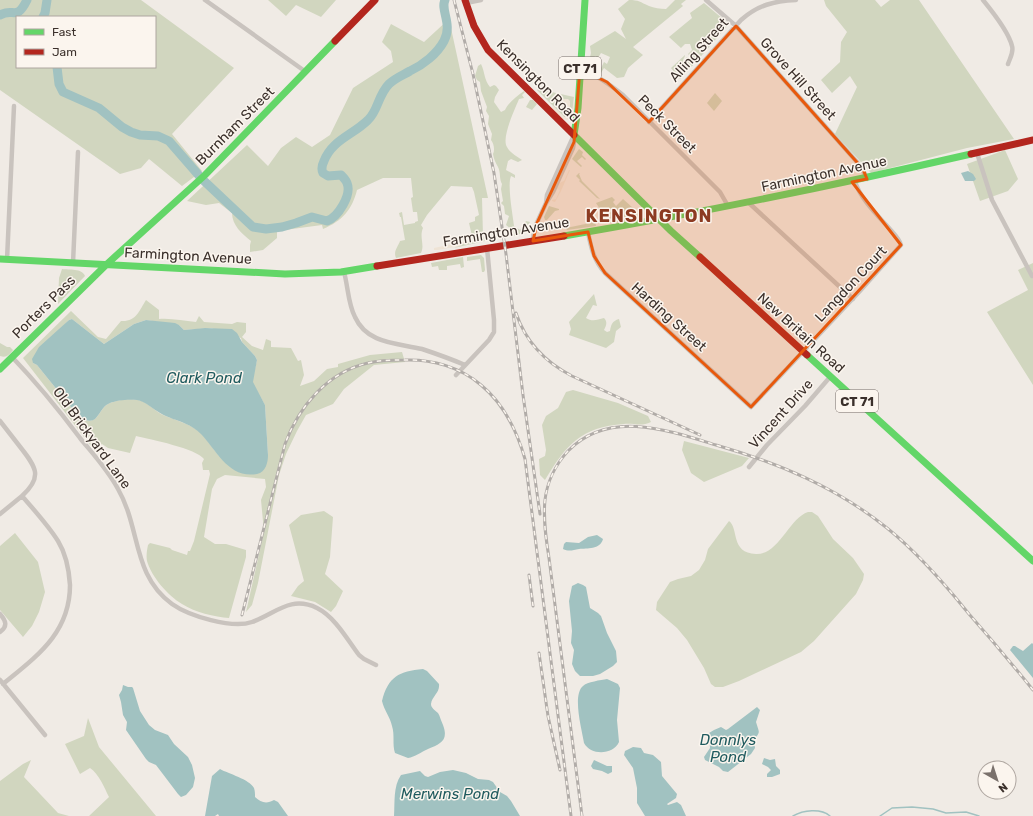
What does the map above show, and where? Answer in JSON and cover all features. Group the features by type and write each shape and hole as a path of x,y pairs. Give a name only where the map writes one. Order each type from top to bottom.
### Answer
{"main road":[{"name":"Burnham Street","path":"107,264 205,175 375,0"},
{"name":"CT 71","path":"574,135 578,109 585,0"},
{"name":"Kensington Road","path":"465,1 476,30 488,50 574,135"},
{"name":"New Britain Road","path":"574,135 659,220 1033,561"},
{"name":"Farmington Avenue","path":"4,259 285,274 344,272 659,220 749,203 867,179 1033,140"},
{"name":"Porters Pass","path":"0,369 107,264"}],"street":[{"path":"205,0 306,72"},
{"path":"465,1 481,0"},
{"name":"Grove Hill Street","path":"706,0 736,26 857,162 867,179"},
{"name":"Alling Street","path":"649,122 749,13 779,0 796,0"},
{"path":"983,0 994,15 1012,47 1012,54 1008,64"},
{"name":"Peck Street","path":"580,69 593,73 623,95 720,192 728,206"},
{"path":"4,259 14,106"},
{"path":"534,241 533,232 546,203 546,197 557,179 574,135"},
{"path":"73,263 78,152"},
{"path":"977,153 992,200 1032,276"},
{"name":"Langdon Court","path":"751,407 853,299 901,245 900,240 858,191 855,181"},
{"path":"749,203 853,299"},
{"name":"Harding Street","path":"588,232 594,256 600,268 751,407"},
{"path":"456,375 489,340 495,328 487,248"},
{"path":"344,272 353,314 359,324 369,334 384,342 424,350 466,365"},
{"name":"Old Brickyard Lane","path":"12,357 40,386 112,479 128,511 142,566 154,586 170,603 179,609 196,616 228,624 240,625 252,622 287,605 309,605 317,608 329,616 359,655 376,665"},
{"name":"Vincent Drive","path":"749,467 767,445 805,406 830,377"},
{"path":"0,421 34,466 35,476 30,487 22,496 0,514"},
{"path":"22,496 53,534 62,549 69,572 68,607 61,625 50,642 36,657 2,682 45,735"},
{"path":"0,614 6,622 5,626 0,632"}],"highlighted area":[{"path":"736,26 863,169 867,179 852,182 901,245 751,407 605,273 594,256 588,232 533,241 537,223 574,142 580,69 607,82 649,122"}],"green space":[{"path":"0,0 141,0 234,68 172,134 202,171 182,186 149,159 141,168 120,174 0,90"},
{"path":"268,0 336,0 321,17 296,5 286,16"},
{"path":"629,0 637,1 655,8 666,9 675,0 686,0 681,4 683,6 633,47 643,55 628,68 624,77 617,78 604,68 601,73 588,66 591,53 590,46 615,31 626,39 621,29 625,19 618,9","holes":["601,53 610,57 607,64 604,62 601,68 592,63 595,56 598,58"]},
{"path":"824,0 875,0 881,7 890,0 919,0 1014,139 967,148 871,173 835,134 857,87 850,76 832,93 821,80 840,62 841,42 847,32 826,6"},
{"path":"704,3 729,24 696,62 688,54 692,50 690,44 685,44 681,48 669,37 692,18 690,13"},
{"path":"449,19 488,198 482,198 483,236 485,241 454,248 474,241 475,239 473,240 469,223 475,221 475,217 479,215 472,187 451,186 427,215 421,225 423,228 421,253 396,258 395,251 400,241 405,240 399,213 402,212 404,225 418,221 417,212 413,212 411,178 383,178 357,190 349,209 341,218 330,226 323,229 322,225 277,231 277,238 263,250 250,252 251,241 236,225 232,217 232,213 219,203 206,205 187,201 247,145 268,166 281,148 296,137 312,147 330,135 353,88 393,62 391,51 382,42 391,24 424,42"},
{"path":"685,55 683,66 681,64 677,67 679,71 683,71 686,64 685,59 687,57 694,64 680,79 671,68"},
{"path":"481,64 490,87 494,85 499,90 494,102 501,112 505,110 516,97 524,91 525,92 522,95 524,98 519,99 509,123 506,137 508,149 522,160 518,162 511,159 508,161 506,170 515,175 515,178 511,176 510,180 514,226 520,230 526,221 530,222 524,231 514,236 513,228 511,229 506,225 509,216 505,214 504,206 501,203 503,201 501,189 502,184 499,169 494,160 494,147 491,140 492,134 488,124 489,116 486,111 487,107 481,91 480,82 475,76 478,66"},
{"path":"537,90 574,97 572,113 568,117 564,117"},
{"path":"715,93 722,101 714,111 707,103"},
{"path":"530,100 533,100 537,104 532,110 526,107"},
{"path":"579,149 583,152 582,155 586,159 585,160 582,157 577,161 582,166 581,167 572,159"},
{"path":"1005,150 1018,179 1008,191 980,201 967,164"},
{"path":"579,173 582,181 600,199 579,181 580,180 576,176"},
{"path":"612,197 615,200 613,202 616,206 623,199 633,208 630,211 634,216 641,211 642,213 636,219 628,221 610,223 607,218 601,219 600,209 596,203"},
{"path":"549,206 559,210 555,211 547,220 545,220 544,217"},
{"path":"595,222 596,226 567,230 566,228"},
{"path":"481,255 484,258 484,272 482,272 480,259 467,261 467,257"},
{"path":"463,257 464,267 461,268 460,264 447,266 447,270 439,270 438,266 432,267 431,263"},
{"path":"1033,263 1033,385 987,312 1028,290 1018,270"},
{"path":"62,269 78,271 83,273 85,276 58,304 59,278"},
{"path":"594,294 597,306 593,305 586,318 597,320 604,318 606,326 604,330 607,332 610,331 613,322 619,319 621,327 616,331 614,342 606,348 569,335 571,329 569,322"},
{"path":"146,300 159,310 159,319 196,322 199,316 204,322 232,324 237,322 246,323 246,332 242,337 252,346 263,350 266,339 271,341 271,347 291,348 298,361 301,360 304,375 300,386 314,381 327,369 338,367 338,364 370,355 402,352 405,362 374,365 344,389 333,404 306,415 286,454 279,475 258,583 252,605 246,612 264,532 261,500 266,487 265,479 225,475 217,479 212,489 204,537 215,544 226,544 246,550 246,557 229,618 198,612 187,607 171,596 156,579 147,561 147,549 150,543 170,548 187,555 188,551 190,551 194,541 210,474 209,470 203,470 202,463 204,459 200,455 183,448 136,436 130,453 108,448 102,444 96,448 91,446 23,358 71,311 98,337 106,339 121,321 134,318","holes":["72,319 104,344 134,324 146,320 179,325 184,330 211,328 241,338 242,342 257,360 252,382 265,405 268,455 219,456 203,435 196,429 161,414 147,404 138,400 131,399 110,403 95,419 91,421 79,417 37,365 33,363 66,323"]},
{"path":"0,343 10,347 13,350 8,356 0,356"},
{"path":"573,390 618,403 648,416 651,422 644,424 609,426 596,429 586,434 576,440 568,448 560,457 545,480 540,475 539,459 545,456 546,450 542,425 546,416 558,408 566,392"},
{"path":"684,441 749,458 742,466 704,482 691,473 682,450"},
{"path":"324,511 333,517 330,557 325,574 343,591 336,606 331,612 315,602 291,596 298,586 304,581 289,525 301,515"},
{"path":"808,512 812,512 818,516 833,539 853,558 864,574 863,580 856,594 814,641 801,652 739,681 723,687 715,687 711,684 704,668 687,640 677,628 656,610 657,602 670,582 691,576 699,570 705,560 708,549 729,521 734,529 736,540 742,549 748,553 756,554 764,553 771,549 778,543 795,521"},
{"path":"15,533 38,562 45,592 39,612 32,626 23,637 0,610 0,546"},
{"path":"88,718 99,747 156,816 89,816 109,797 99,777 90,768 80,774 65,744 84,736"},
{"path":"31,760 24,777 58,813 69,816 0,816 0,781"}],"shaded area":[{"path":"574,96 573,114 570,119 563,119 553,110 552,105 564,117 568,117 564,109 560,107 559,104 562,99 568,99 570,101 568,111 570,116 573,112"},
{"path":"569,170 555,202 552,201 556,199 560,190 556,189 559,183 564,181"},
{"path":"475,239 474,241 462,244 460,246 434,250 434,248"}],"water":[{"path":"968,171 973,174 976,179 974,181 965,181 961,173"},
{"name":"Clark Pond","path":"72,319 104,344 134,324 146,320 175,323 184,330 205,328 232,329 237,333 242,342 257,360 253,382 265,405 268,455 267,464 263,471 257,474 247,474 231,468 196,430 188,425 163,415 146,403 140,401 123,400 110,403 102,409 97,417 91,421 79,417 37,365 33,363 32,359 39,347"},
{"path":"597,535 603,539 596,547 571,550 563,549 566,542 579,543 588,537"},
{"path":"578,583 586,587 590,608 601,616 616,651 617,662 600,674 593,676 580,676 575,671 572,664 574,650 571,643 572,631 569,601 572,586"},
{"path":"1032,643 1033,678 1010,650 1013,646 1015,646 1023,651"},
{"path":"423,669 427,671 439,684 438,690 431,705 432,708 438,713 445,730 445,735 440,743 416,756 408,758 395,753 393,729 382,701 388,686 396,677 407,671"},
{"path":"607,679 618,684 620,688 617,720 619,742 612,749 597,752 587,747 584,743 578,697 583,686 594,681"},
{"path":"123,685 133,688 140,711 149,725 155,730 168,735 174,744 188,757 192,765 195,778 193,787 186,795 181,797 178,794 156,765 146,759 126,730 127,722 123,715 119,695"},
{"name":"Donnlys Pond","path":"757,707 760,710 756,722 759,732 754,741 755,748 751,754 728,772 723,771 719,767 705,760 704,757 710,748 709,733 721,727 726,730 728,729"},
{"path":"633,747 641,748 644,753 653,755 661,762 662,776 677,794 676,798 667,804 677,802 681,805 686,816 645,816 637,803 637,788 633,768 624,755 625,751"},
{"path":"764,758 770,760 775,759 776,766 780,770 780,774 767,777 767,774 771,770 762,764"},
{"path":"594,760 607,766 612,766 612,772 608,774 593,769 591,766"},
{"path":"220,769 248,782 254,788 255,797 260,801 269,802 274,800 278,802 288,816 219,816 218,814 215,816 205,816 212,776"},
{"name":"Merwins Pond","path":"453,770 466,773 478,779 493,782 500,792 507,796 511,801 520,816 394,816 396,789 398,779 401,775 420,771 428,777 440,772"}],"waterway":[{"path":"0,15 9,12 17,12 23,7 27,0"},
{"path":"44,16 47,0"},
{"path":"57,68 59,84 63,92 99,108 122,127 131,132 140,135 158,136 169,141 202,179 253,227 266,229 282,227 312,217 327,221 331,219 343,205 348,193 348,188 347,182 341,175 328,176 323,173 323,162 337,143 368,120 374,112 382,93 389,84 396,78 415,69 425,62 434,55 441,46 447,29 444,8 445,0"},
{"path":"880,816 892,808 912,807 933,809 946,813 966,812 979,816"},
{"path":"793,816 807,811 822,812 830,816"}],"railway":[{"path":"454,0 473,74 494,173 540,514"},
{"path":"516,313 525,334 531,342 545,358 562,371 700,435"},
{"path":"242,615 285,444 298,417 317,393 340,374 377,361 425,361 445,365 464,373 489,392 503,409 514,428 525,459 571,816"},
{"path":"582,816 546,536 544,507 550,480 556,467 564,456 584,438 602,430 620,427 639,427 659,429 678,434 739,452 784,468 827,488 847,500 868,513 887,528 920,558 950,591 1033,690"},
{"path":"529,575 533,606"},
{"path":"539,653 548,716 560,770"}],"traffic: fast":[{"path":"585,0 578,108 574,135 671,231 700,257"},
{"path":"0,369 107,264 205,175 335,41"},
{"path":"564,236 768,198 971,154"},
{"path":"0,259 285,274 341,272 377,266"},
{"path":"807,355 1033,561"}],"traffic: jam":[{"path":"335,41 375,0"},
{"path":"465,0 474,26 488,50 574,135"},
{"path":"971,154 1033,140"},
{"path":"377,266 564,236"},
{"path":"700,257 807,355"}],"district":[{"name":"KENSINGTON","path":"649,216"}]}
